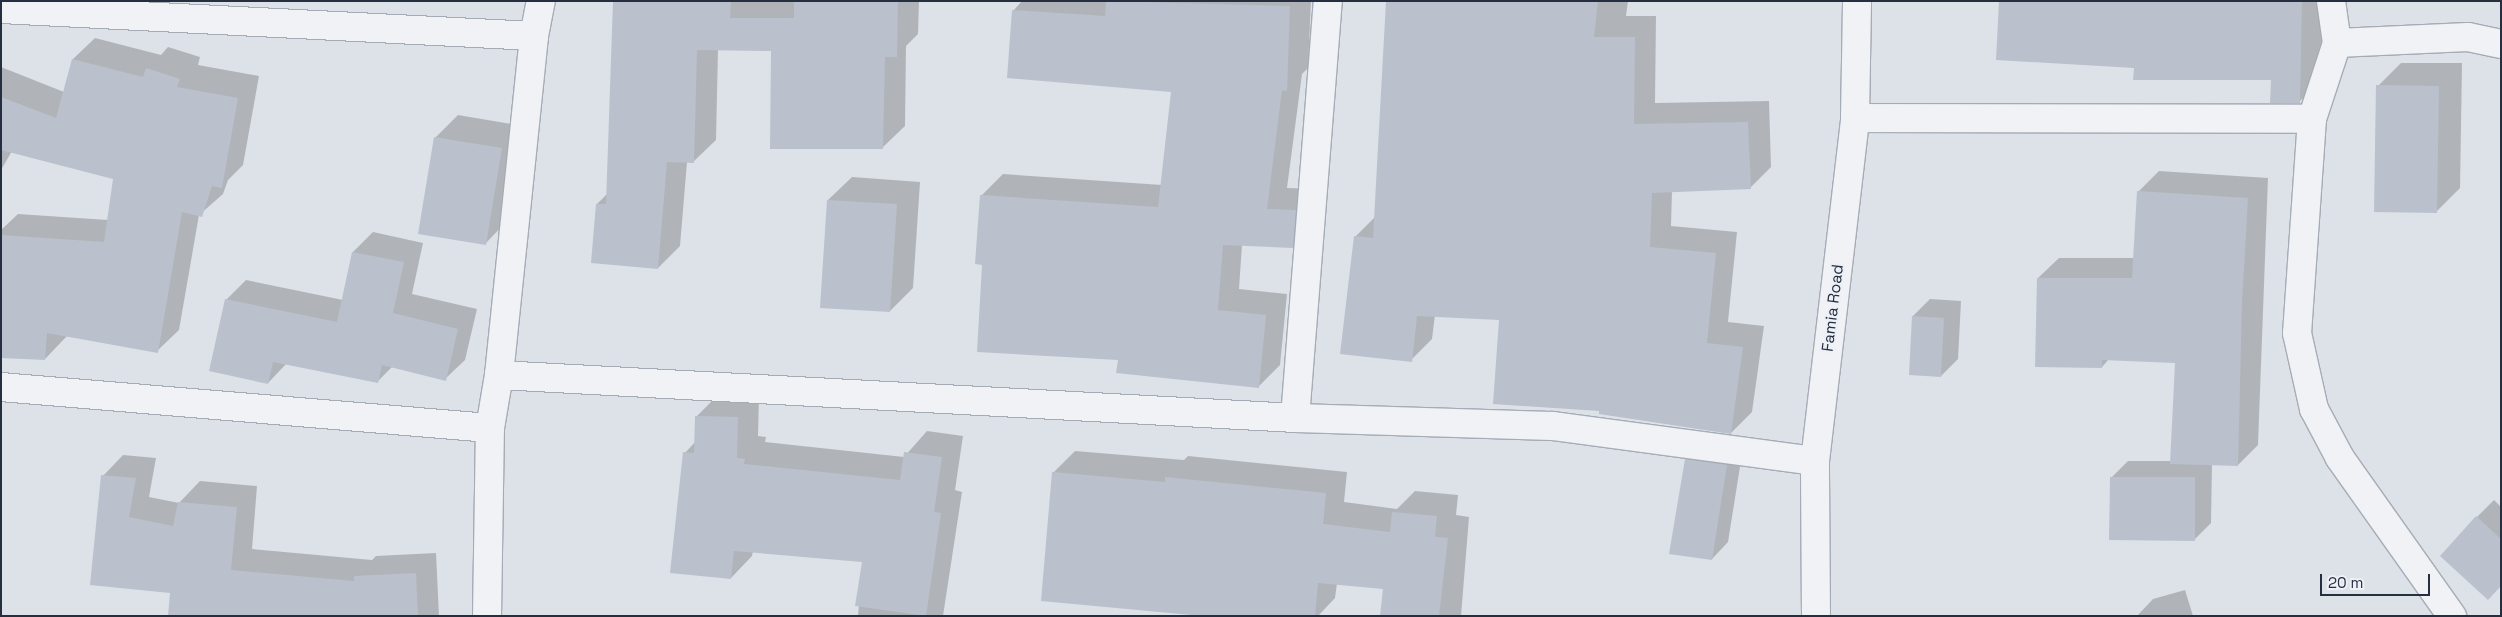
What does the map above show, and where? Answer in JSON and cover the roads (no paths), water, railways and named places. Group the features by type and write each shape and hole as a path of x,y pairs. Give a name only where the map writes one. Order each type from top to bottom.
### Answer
{"street":[{"path":"487,616 490,428 500,375 534,36 541,1"},
{"path":"1295,418 1328,1"},
{"name":"Famia Road","path":"1816,616 1815,461 1855,118 1857,1"},
{"path":"2331,1 2337,43 2312,119 2297,333 2314,409 2340,458 2452,616"},
{"path":"1,9 534,36"},
{"path":"2337,43 2468,37 2501,44"},
{"path":"1855,118 2312,119"},
{"path":"500,375 1295,418 1553,426 1815,461"},
{"path":"1,387 490,428"}]}
